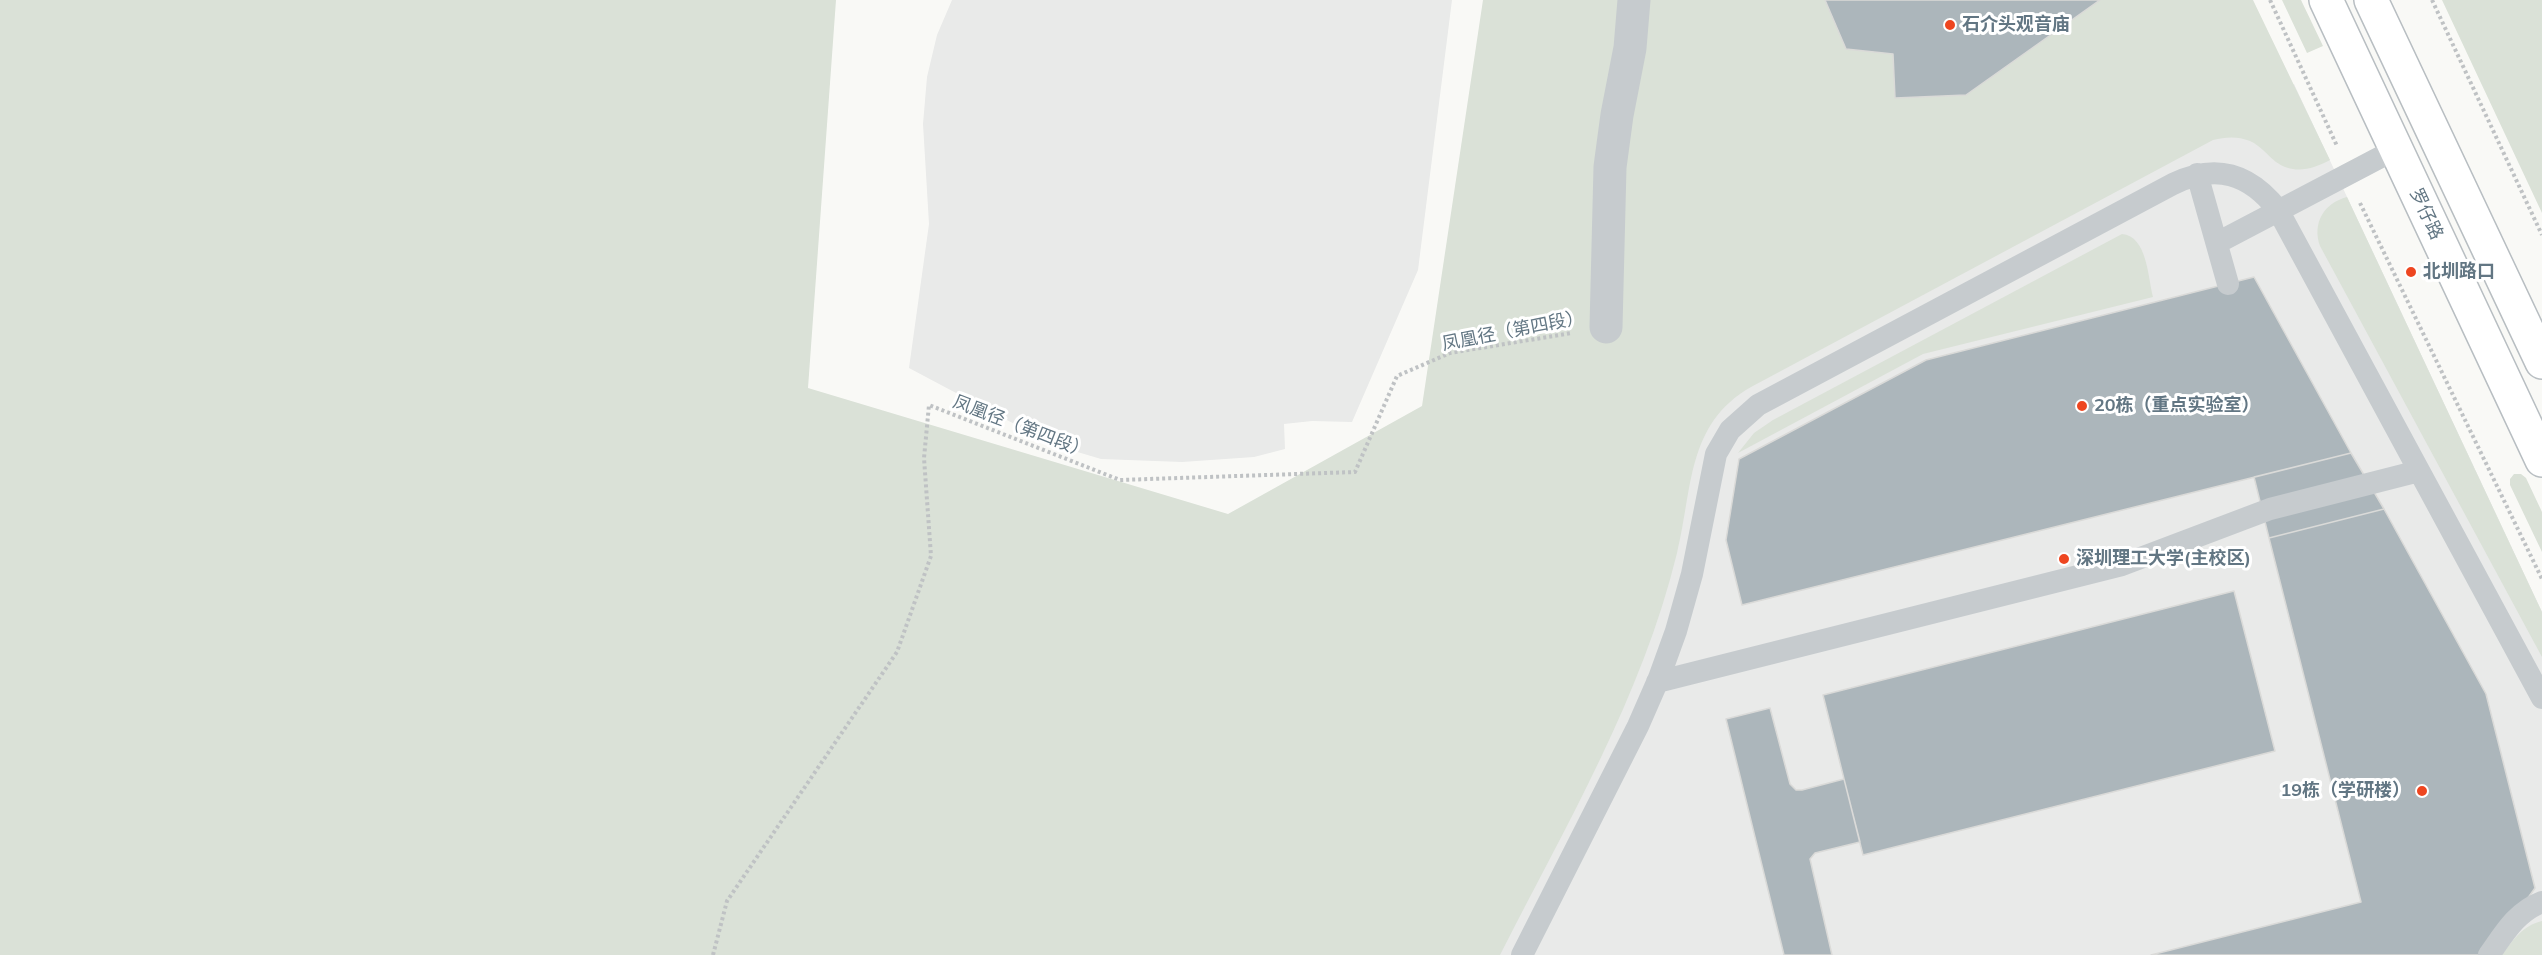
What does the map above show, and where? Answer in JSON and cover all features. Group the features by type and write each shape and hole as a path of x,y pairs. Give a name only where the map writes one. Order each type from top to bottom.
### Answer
{"main road":[{"name":"罗仔路","path":"2326,0 2542,460"},
{"path":"2371,0 2542,362"}],"street":[{"path":"1606,327 1610,167 1630,48 1634,0"}],"lane":[{"path":"2217,243 2396,148"},
{"path":"2197,174 2228,284"},
{"path":"1522,955 1625,753 1657,682 1676,631 1692,574 1716,454 1723,440 1737,422 1758,405 2173,183 2197,174 2228,174 2250,182 2260,189 2278,210 2542,698"},
{"path":"1657,682 2122,565 2270,509 2419,471"},
{"path":"2489,955 2511,923 2526,910 2542,903"}],"path":[{"path":"2270,0 2340,152"},
{"path":"2432,0 2542,235"},
{"path":"2357,197 2542,579"},
{"name":"凤凰径（第四段）","path":"713,955 727,901 897,652 931,556 924,458 929,405 1120,480 1355,472 1396,376 1450,353 1606,327"}],"shaded area":[{"path":"0,0 836,0 808,388 1228,514 1422,406 1483,0 1825,0 1846,49 1893,54 2100,0 2253,0 2330,160 2310,168 2290,168 2276,162 2250,141 2241,138 2213,140 1751,387 1730,402 1714,420 1703,439 1690,482 1677,553 1662,606 1623,709 1576,809 1500,955 0,955"},
{"path":"952,0 1452,0 1418,270 1352,422 1312,421 1284,424 1285,449 1254,457 1182,462 1101,459 1054,445 909,368 929,224 923,124 927,77 937,35"},
{"path":"2282,0 2301,0 2323,46 2307,53"},
{"path":"2442,0 2542,0 2542,213"},
{"name":"深圳理工大学(主校区)","path":"2294,84 2542,612 2542,955 1455,955 1631,452"},
{"path":"2347,197 2542,612 2542,657 2320,246 2318,229 2322,215 2332,204"},
{"path":"2122,234 2130,236 2141,250 2148,269 2153,297 1923,354 1738,453 1754,433 1773,420"},
{"path":"2514,474 2521,474 2526,478 2542,512 2542,552 2510,485 2510,479"},
{"path":"2542,921 2542,955 2502,955 2524,930"}],"building":[{"name":"石介头观音庙","path":"1825,0 2100,0 1966,95 1895,98 1893,54 1846,49"},
{"name":"20栋（重点实验室）","path":"2254,277 2351,453 1742,605 1726,540 1739,459 1926,360"},
{"path":"2351,453 2384,509 2269,538 2254,477"},
{"name":"19栋（学研楼）","path":"2384,509 2486,694 2535,888 2487,955 2151,955 2361,902 2269,538"},
{"path":"2234,591 2275,751 1863,855 1823,695"},
{"path":"1770,708 1790,784 1796,790 1802,790 1844,779 1860,842 1815,853 1810,859 1832,955 1784,955 1726,719"}],"place":[{"name":"石介头观音庙","path":"1950,25"},
{"name":"北圳路口","path":"2411,272"},
{"name":"20栋（重点实验室）","path":"2082,406"},
{"name":"深圳理工大学(主校区)","path":"2064,559"},
{"name":"19栋（学研楼）","path":"2422,791"}]}
